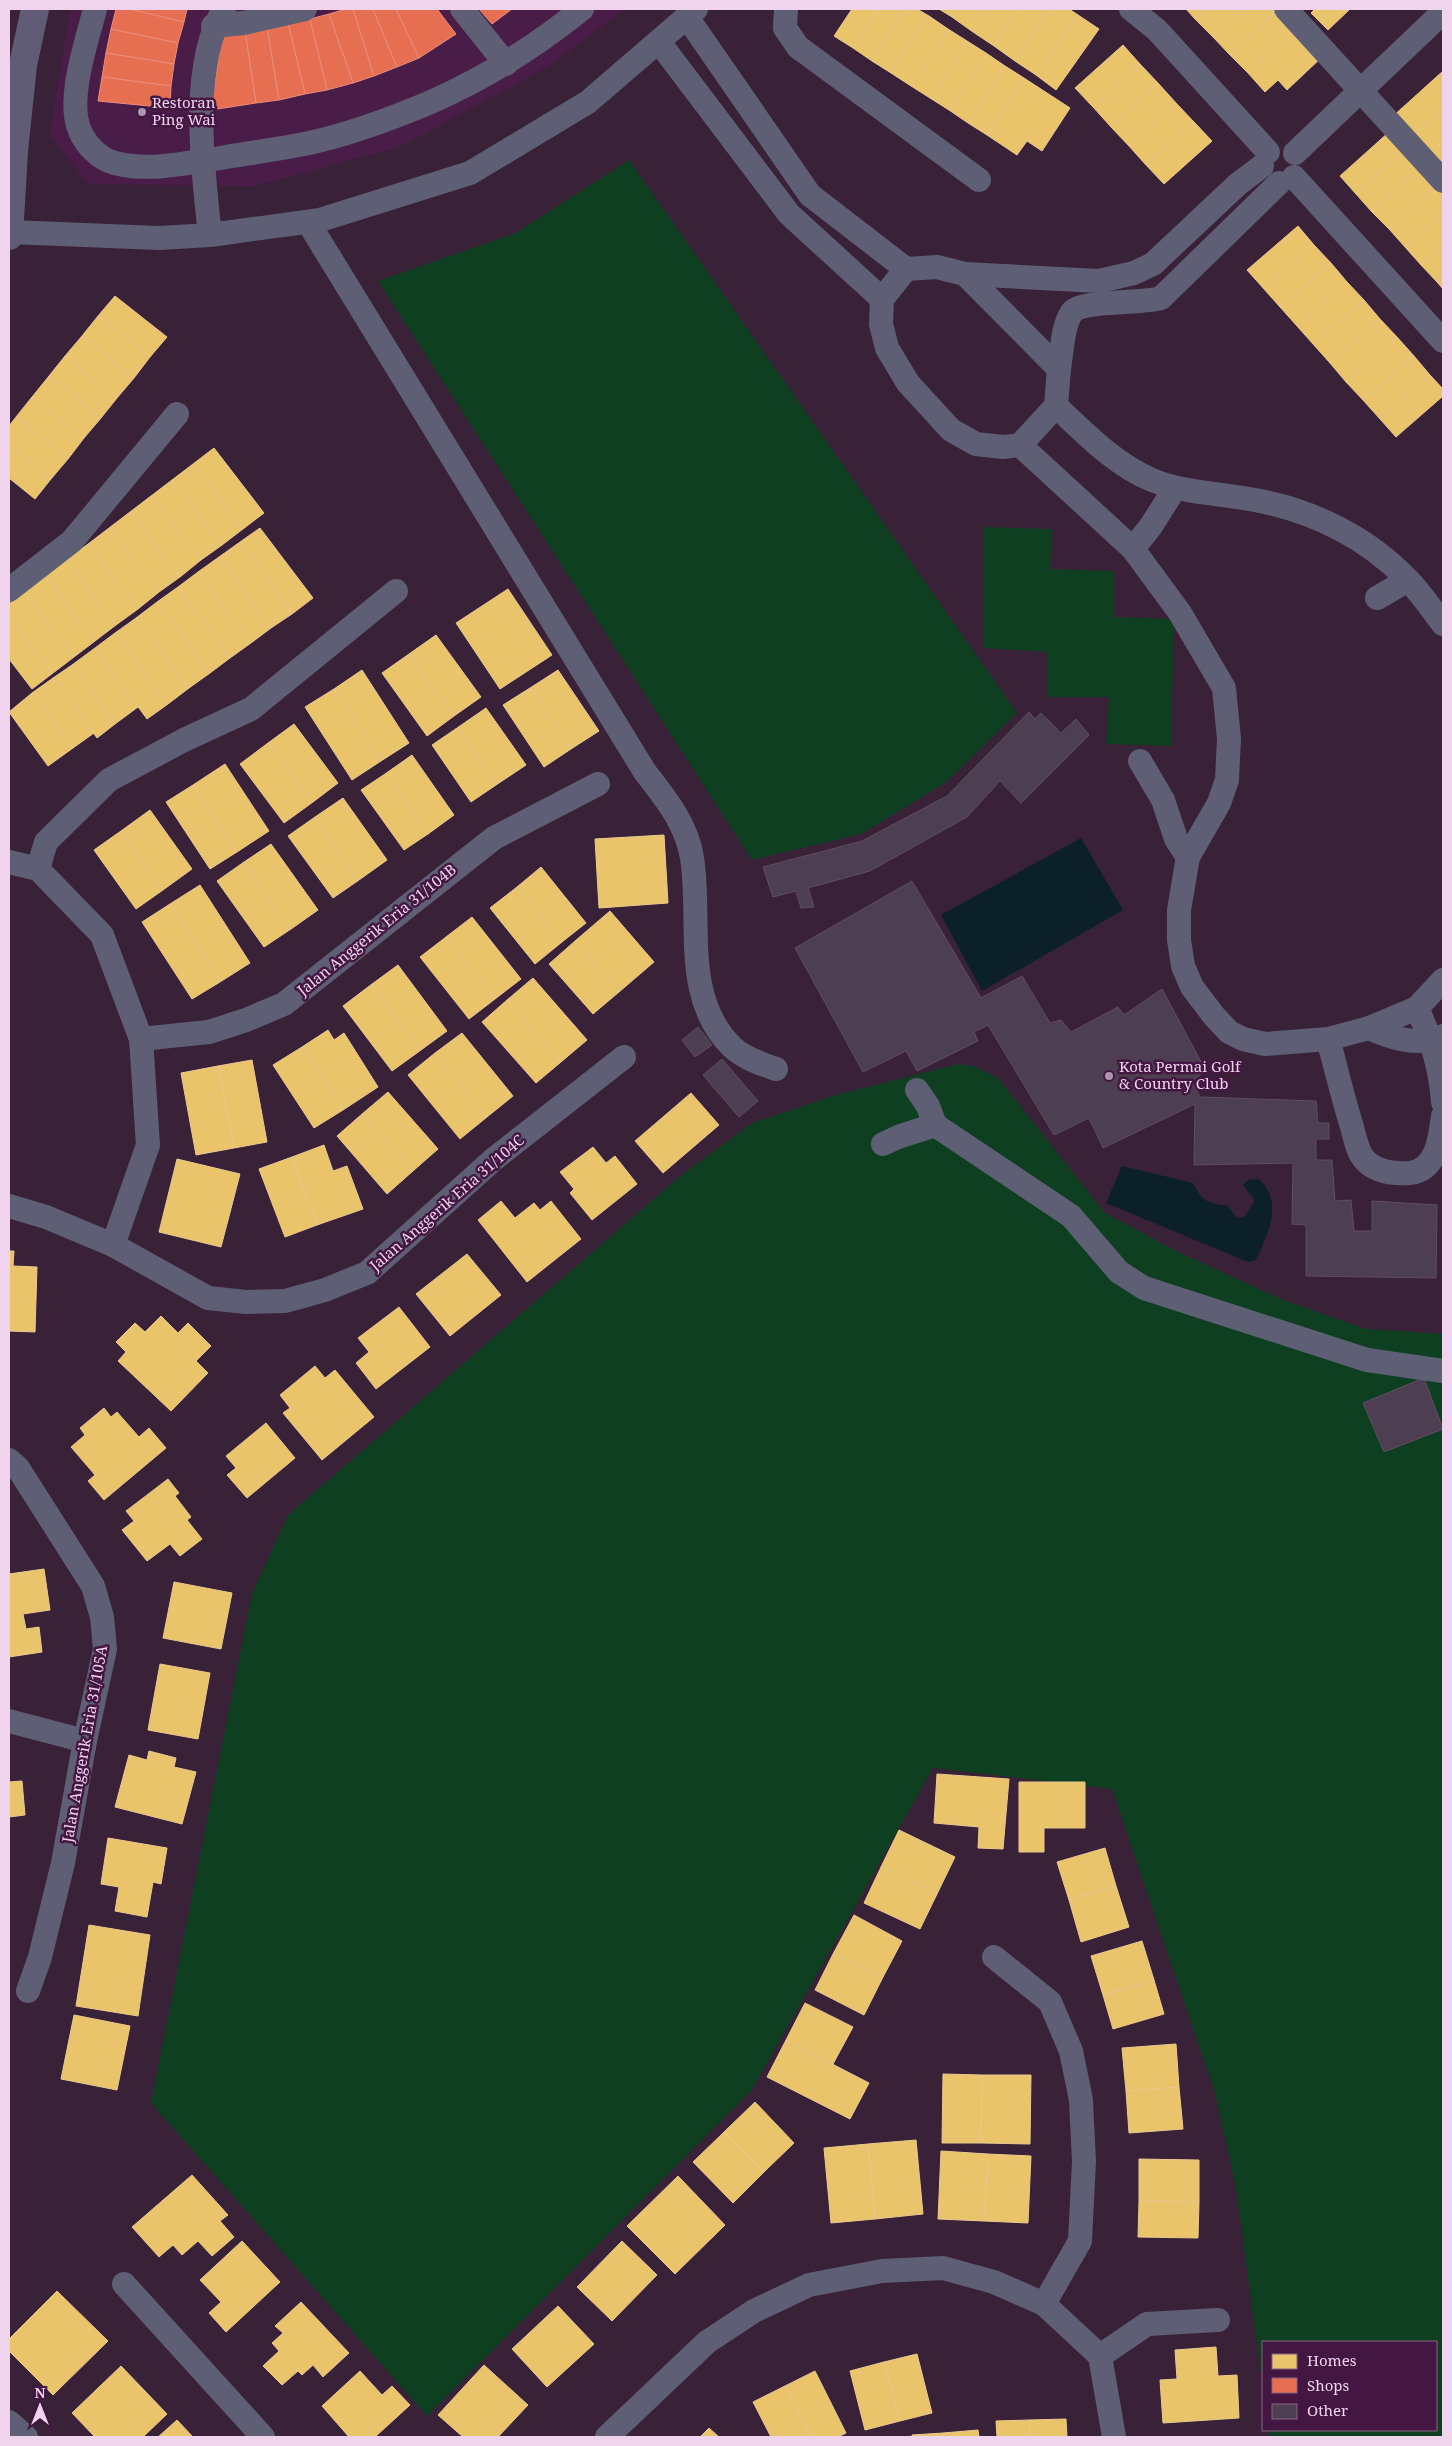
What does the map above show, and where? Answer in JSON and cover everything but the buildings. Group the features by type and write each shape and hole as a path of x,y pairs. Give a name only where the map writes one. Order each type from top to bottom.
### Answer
{"main road":[{"path":"9,236 14,151 23,65 35,9"}],"street":[{"path":"95,9 77,88 75,109 79,131 96,155 114,163 146,167 202,161 311,143 370,126 432,102 506,64 550,35 582,9"},
{"path":"210,235 200,126 203,90 219,18 244,23 305,9"},
{"path":"462,9 506,64"},
{"path":"786,9 785,28 798,47 979,180"},
{"path":"1131,9 1158,30 1265,159 1268,178 1287,180 1443,341"},
{"path":"1286,9 1362,89 1443,181"},
{"path":"9,232 160,238 210,235 308,222 470,173 588,102 692,13 810,195 906,269 937,267 966,274 1098,281 1120,278 1153,264 1277,147 1287,148 1295,154 1299,161 1298,170 1161,298 1148,302 1082,305 1072,311 1067,325 1059,369 1056,406 1020,445 1003,447 976,444 951,430 908,383 887,348 881,324 882,299 906,269"},
{"path":"1295,154 1439,14"},
{"path":"659,42 789,214 882,299"},
{"path":"308,222 645,772 678,817 692,857 696,950 700,982 709,1015 719,1032 733,1048 749,1058 776,1070"},
{"path":"1190,229 1212,251"},
{"path":"966,274 1059,369"},
{"path":"1056,406 1107,453 1150,479 1175,488 1259,500 1297,510 1337,526 1380,556 1408,580 1443,624"},
{"path":"9,590 72,541 176,414"},
{"path":"1020,445 1133,549 1180,613 1224,688 1229,739 1227,780 1219,803 1188,857 1181,895 1179,940 1183,966 1192,987 1214,1016 1229,1032 1243,1039 1265,1044 1328,1038 1369,1028 1416,1008 1443,980"},
{"path":"1133,549 1151,526 1175,488"},
{"path":"1377,598 1408,580"},
{"path":"38,869 46,842 109,780 184,740 251,709 396,591"},
{"path":"1140,761 1163,800 1176,839 1188,857"},
{"name":"Jalan Anggerik Eria 31/104B","path":"141,1038 209,1032 246,1020 284,1004 494,838 598,784"},
{"path":"9,862 38,869 102,935 141,1038 148,1145 113,1245"},
{"path":"1416,1008 1438,1039 1438,1061 1443,1102"},
{"path":"1369,1028 1389,1038 1438,1039"},
{"path":"1328,1038 1356,1141 1363,1159 1374,1168 1400,1174 1416,1172 1426,1168 1436,1150 1443,1116"},
{"name":"Jalan Anggerik Eria 31/104C","path":"9,1206 46,1216 113,1245 208,1298 246,1302 285,1301 326,1290 367,1273 494,1159 624,1057"},
{"path":"917,1090 928,1106 936,1125 1072,1216 1119,1272 1144,1288 1367,1360 1443,1371"},
{"path":"883,1144 898,1137 936,1125"},
{"name":"Jalan Anggerik Eria 31/105A","path":"9,1460 18,1468 93,1586 102,1617 105,1649 85,1741 63,1863 40,1957 28,1991"},
{"path":"9,1722 85,1741"},
{"path":"994,1957 1050,2002 1072,2051 1081,2100 1084,2161 1080,2241 1044,2304"},
{"path":"608,2437 707,2342 754,2311 809,2285 882,2271 943,2268 994,2282 1044,2304 1100,2356 1114,2437"},
{"path":"124,2284 263,2437"},
{"path":"1100,2356 1148,2324 1218,2320"},
{"path":"9,2422 26,2437"}],"shaded area":[{"path":"70,9 625,9 551,65 402,146 255,186 88,184 50,135"}],"green space":[{"path":"629,160 1017,713 945,783 861,834 752,860 378,281 516,233"},
{"path":"984,527 1052,529 1050,569 1114,571 1114,617 1174,619 1171,746 1106,744 1109,697 1047,697 1048,652 983,648"},
{"path":"958,1064 973,1066 998,1078 1105,1213 1178,1252 1286,1301 1366,1329 1443,1334 1443,2437 1270,2437 1269,2431 1437,2431 1437,2341 1262,2341 1262,2383 1236,2188 1215,2093 1112,1789 933,1768 752,2090 427,2416 151,2103 252,1594 288,1515 684,1173 752,1123 836,1095"}],"water":[{"path":"1081,838 1123,910 982,991 941,915"},
{"path":"1122,1166 1193,1183 1203,1198 1211,1203 1228,1206 1237,1218 1244,1217 1254,1202 1243,1185 1248,1180 1259,1179 1267,1188 1272,1208 1269,1229 1256,1260 1248,1262 1106,1203"}],"place":[{"name":"Restoran Ping Wai","path":"142,112"},
{"name":"Kota Permai Golf & Country Club","path":"1109,1076"}]}
